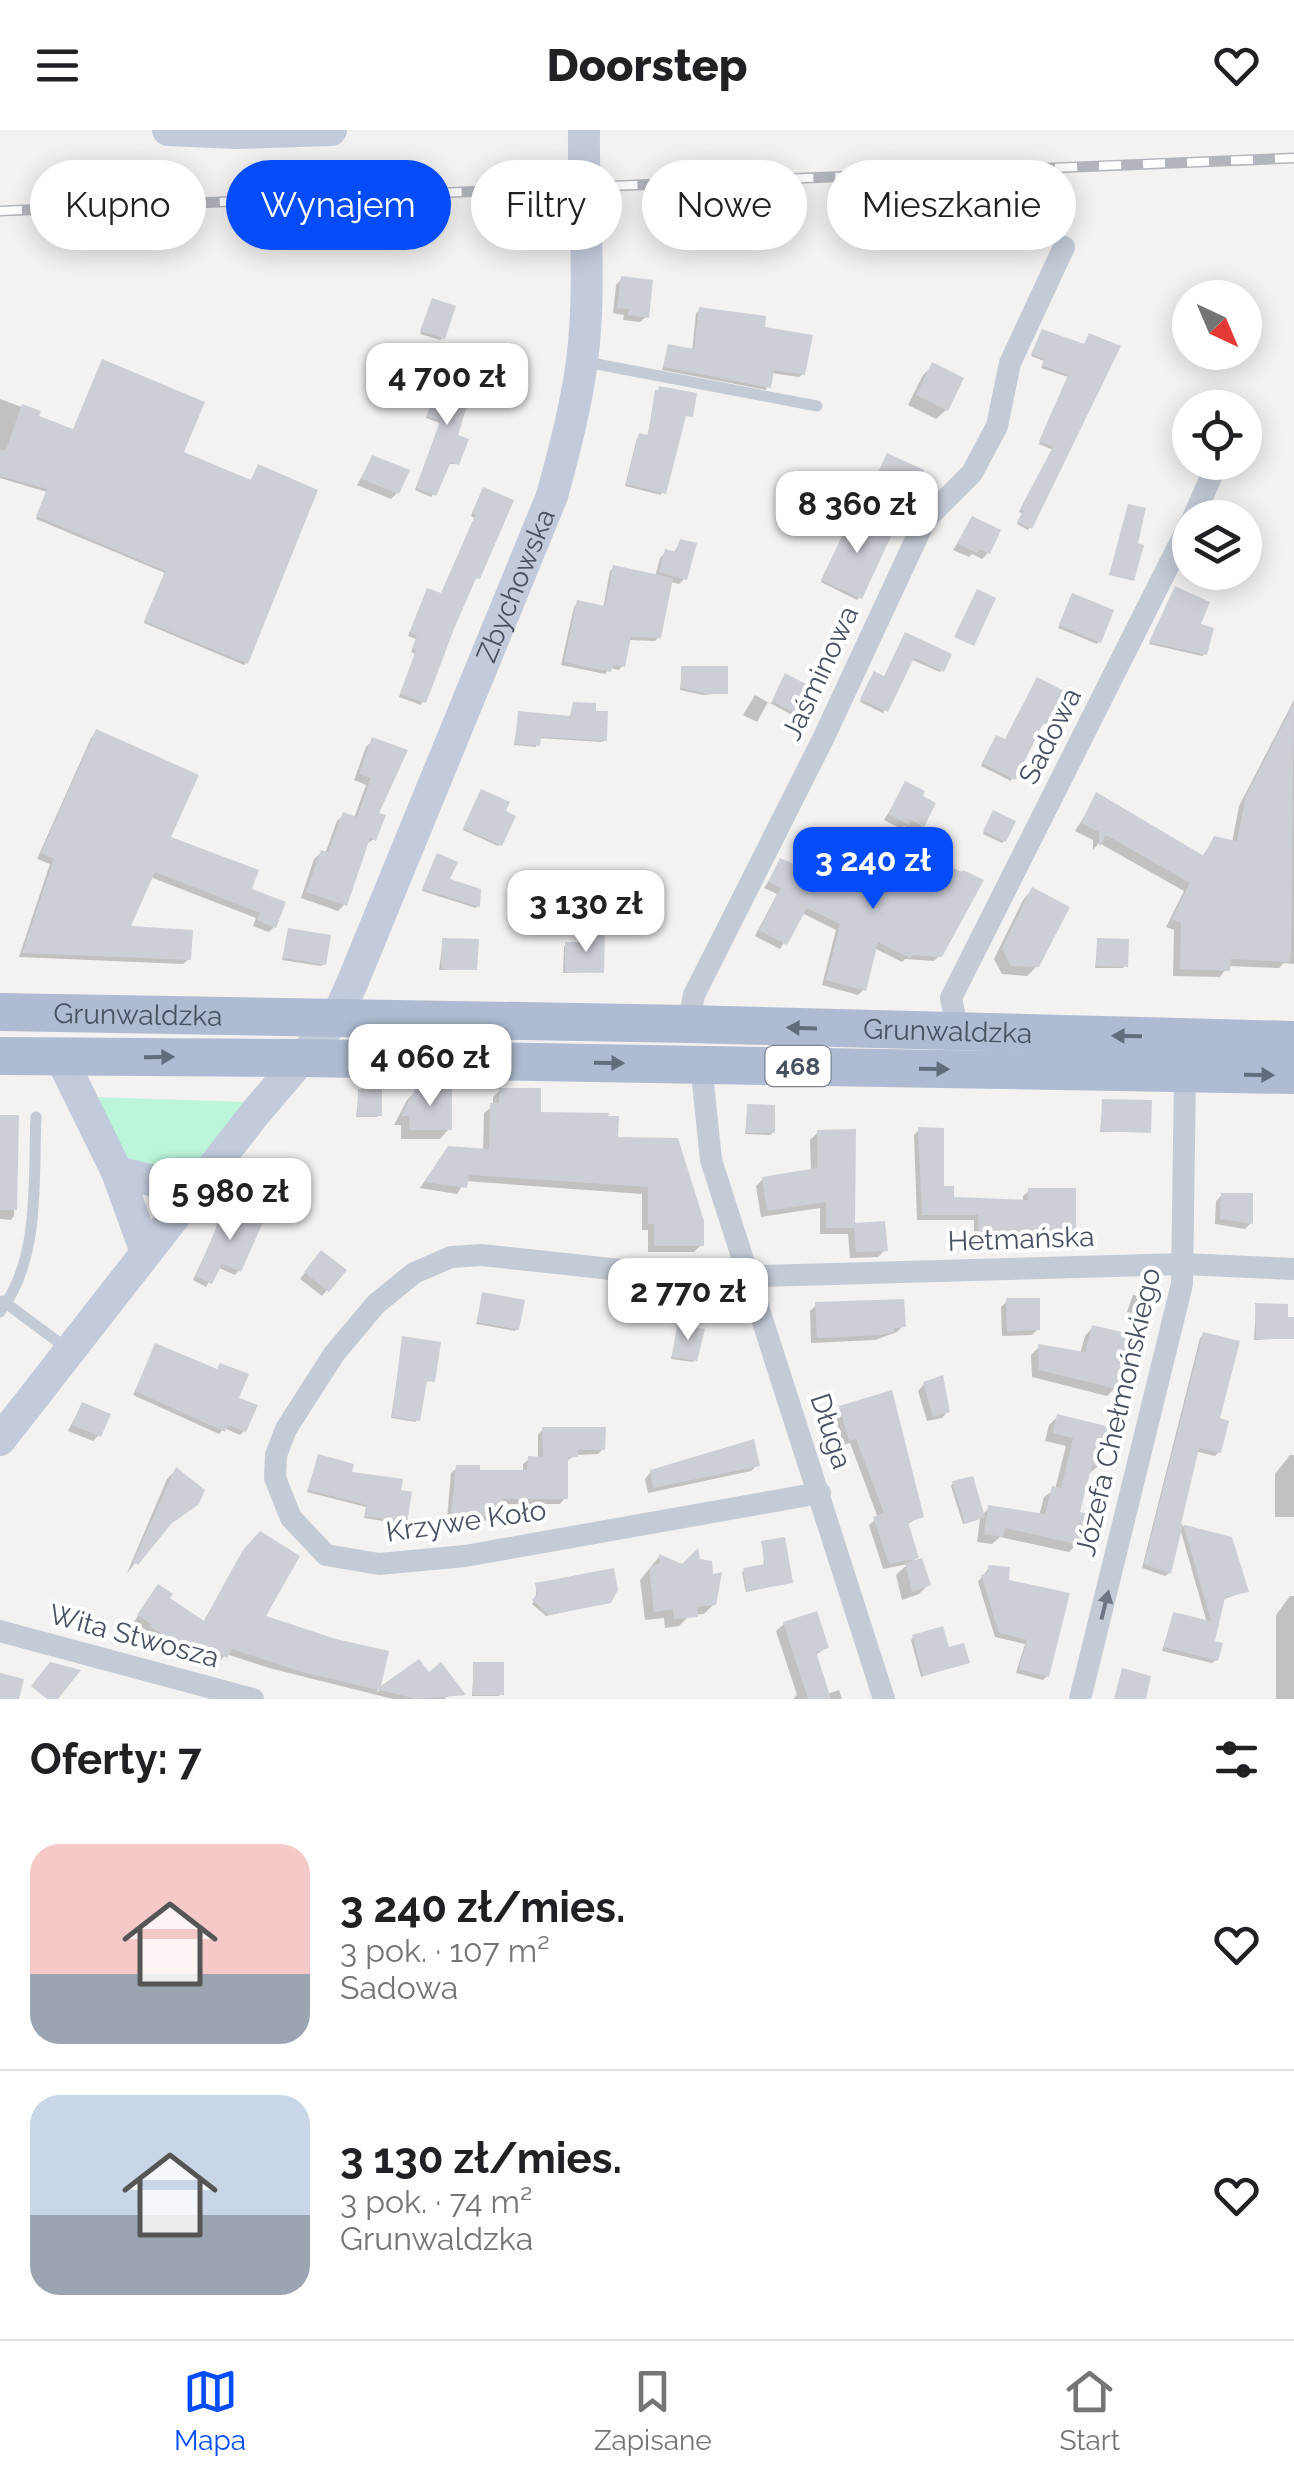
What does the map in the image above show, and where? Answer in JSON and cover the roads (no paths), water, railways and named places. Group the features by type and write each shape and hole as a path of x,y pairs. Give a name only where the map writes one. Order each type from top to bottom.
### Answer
{"main road":[{"name":"Grunwaldzka","path":"0,1012 1294,1040"},
{"name":"Grunwaldzka","path":"0,1056 1294,1076"}],"street":[{"path":"168,130 331,130"},
{"name":"Zbychowska","path":"0,1440 337,1017 552,496 568,438 582,361 584,130"},
{"name":"Jaśminowa","path":"688,1024 694,995 925,520 972,474 997,426 1010,363 1063,250"},
{"name":"Sadowa","path":"958,1032 952,998 1172,558"},
{"path":"61,1058 117,1172 146,1252"},
{"name":"Długa","path":"701,1064 711,1160 884,1699"},
{"name":"Józefa Chełmońskiego","path":"1080,1699 1178,1304 1183,1264 1185,1074"},
{"path":"117,1172 195,1192"},
{"name":"Krzywe Koło","path":"750,1277 694,1278 482,1256 451,1257 414,1273 376,1304 334,1354 286,1428 276,1455 275,1478 290,1518 326,1555 378,1564 465,1556 820,1493"},
{"name":"Hetmańska","path":"750,1277 1183,1264 1294,1269"},
{"name":"Wita Stwosza","path":"0,1632 253,1699"}],"lane":[{"path":"582,361 817,406"},
{"path":"36,1118 32,1221 23,1268 2,1305 70,1351"}],"railway":[{"path":"0,211 1294,158"}]}
